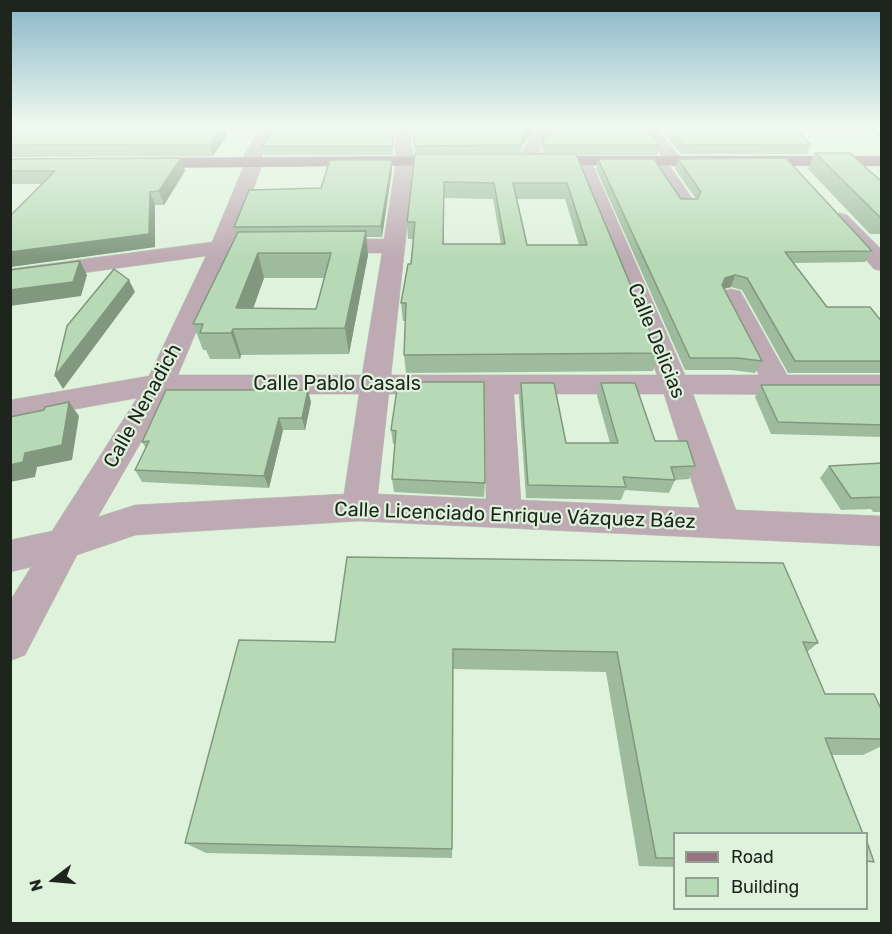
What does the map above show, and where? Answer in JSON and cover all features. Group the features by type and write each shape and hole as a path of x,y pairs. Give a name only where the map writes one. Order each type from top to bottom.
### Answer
{"street":[{"name":"Calle Nenadich","path":"10,641 64,544 160,384 221,247 250,172"},
{"path":"359,507 404,172"},
{"name":"Calle Delicias","path":"586,172 675,385 723,524"},
{"path":"672,172 686,204"},
{"path":"798,172 804,178"},
{"path":"827,204 882,264"},
{"path":"301,246 394,246"},
{"path":"10,276 221,247 255,247"},
{"path":"731,296 778,385"},
{"path":"499,383 504,514"},
{"name":"Calle Pablo Casals","path":"10,411 160,384 882,384"},
{"name":"Calle Licenciado Enrique Vázquez Báez","path":"10,556 64,544 135,520 359,507 882,531"}],"building":[{"path":"54,172 172,172 159,191 150,192 149,234 10,252 10,216"},
{"path":"326,172 390,172 381,226 234,227 249,190 321,188"},
{"path":"413,172 583,172 659,353 404,355 406,303 401,303 408,264 411,264 415,222 407,222","holes":["444,182 494,183 505,244 443,244","513,183 567,183 587,245 527,245"]},
{"path":"604,172 662,172 681,199 697,199 701,192 687,172 799,172 872,251 785,252 827,307 870,307 882,322 882,361 795,361 747,278 735,275 725,278 722,285 762,361 737,358 690,358"},
{"path":"834,172 871,172 882,182 882,217"},
{"path":"366,231 345,328 233,329 231,333 200,333 203,324 193,324 238,232","holes":["258,253 331,253 316,309 236,308"]},
{"path":"80,261 73,282 10,290 10,270"},
{"path":"114,269 129,280 55,376 67,326"},
{"path":"404,382 484,382 485,483 392,479 396,431 391,430 397,389 404,389"},
{"path":"521,383 554,383 566,443 618,443 601,383 635,383 655,441 687,441 695,466 671,467 675,480 623,477 626,487 528,485"},
{"path":"761,385 882,385 882,425 778,422"},
{"path":"166,390 308,390 302,418 279,418 264,476 135,470 149,441 142,442"},
{"path":"69,402 62,445 25,453 23,462 10,465 10,417"},
{"path":"882,463 882,497 851,498 829,466"},
{"path":"347,557 783,563 818,643 803,642 825,694 874,694 882,711 882,739 825,738 862,832 673,832 673,858 656,858 617,652 453,649 452,849 185,843 239,640 335,642"},
{"path":"868,845 874,862 868,861"}]}
